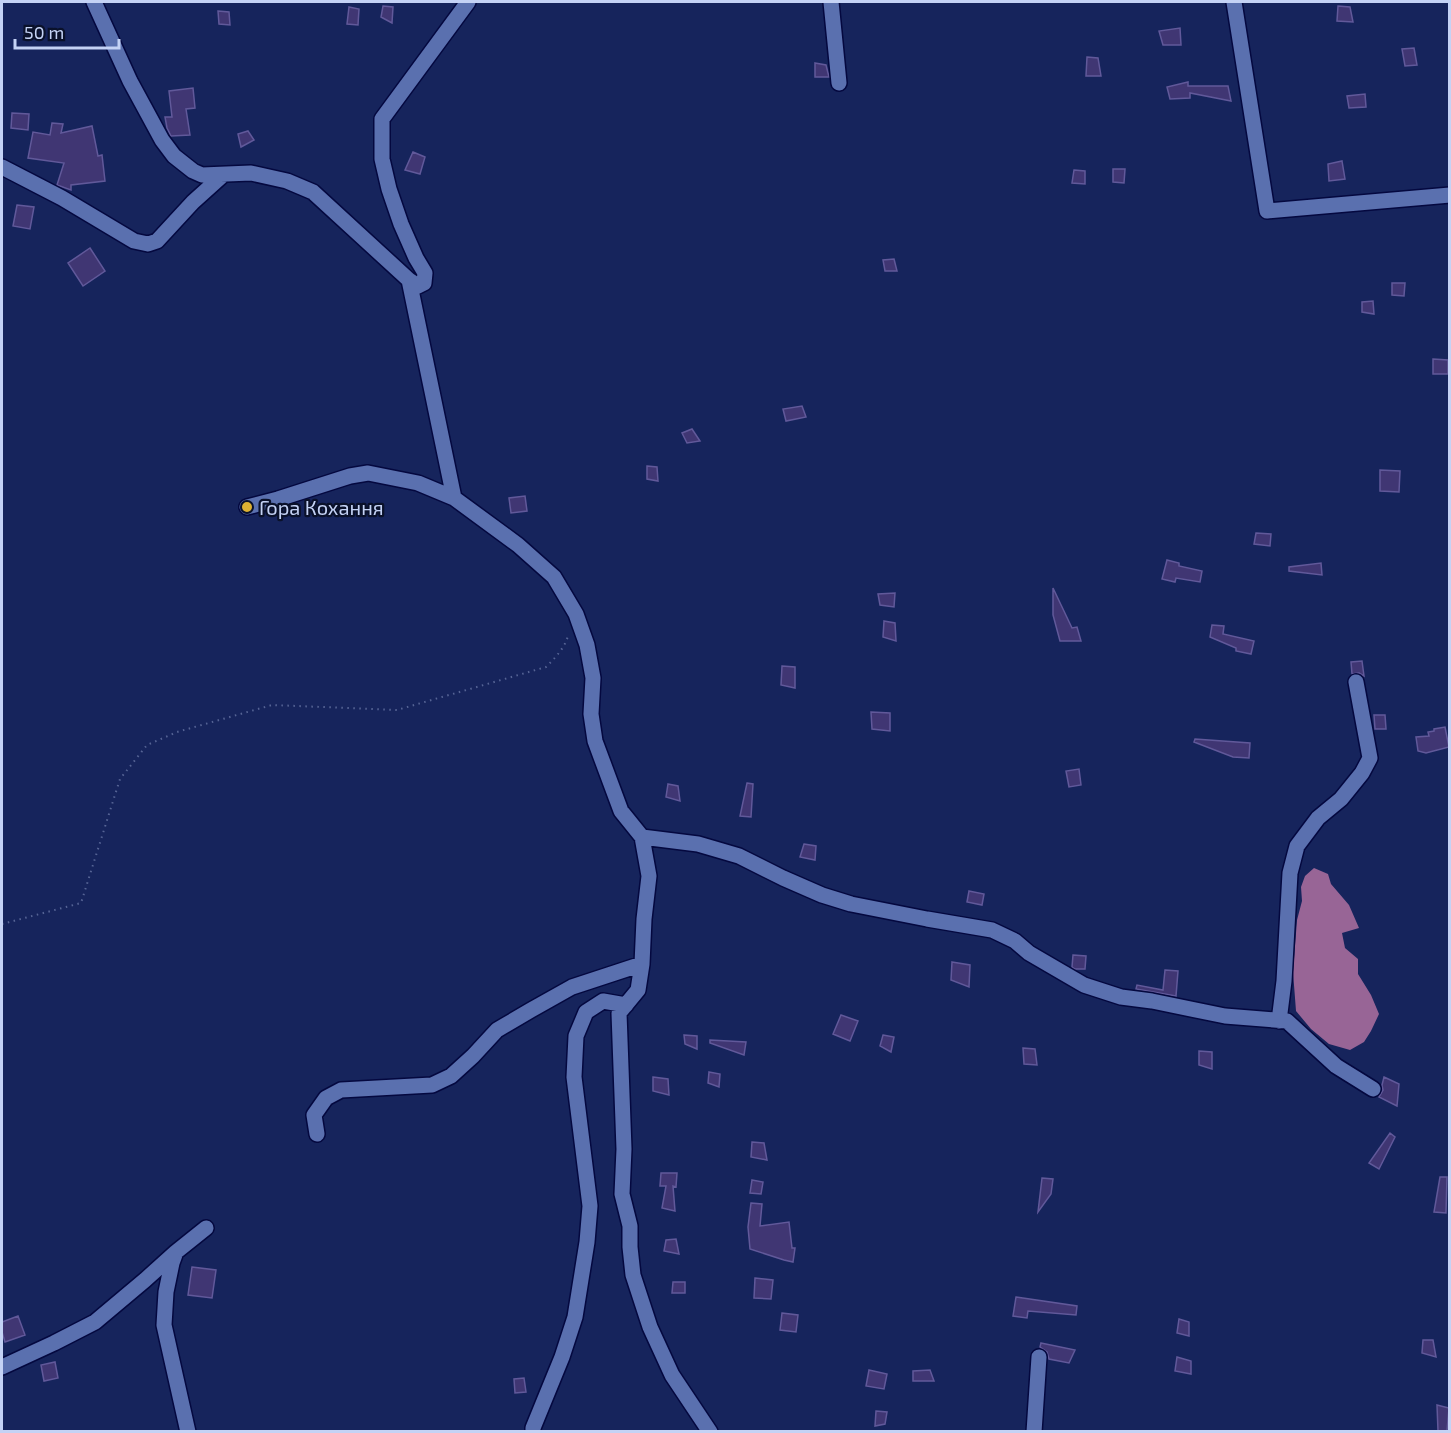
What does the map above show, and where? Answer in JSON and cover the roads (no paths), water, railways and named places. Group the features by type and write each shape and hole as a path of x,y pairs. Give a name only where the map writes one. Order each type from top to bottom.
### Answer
{"street":[{"path":"94,2 130,81 162,140 174,156 202,175 251,173 287,181 313,192 412,282 420,286 424,283 425,273 401,224 382,159 382,119 468,2"},
{"path":"831,2 839,83"},
{"path":"1234,2 1267,211 1449,195"},
{"path":"2,167 62,198 134,241 148,244 157,242 193,202 223,175"},
{"path":"412,282 454,498"},
{"path":"247,507 350,476 368,473 418,483 454,498 518,545 555,577 576,614 587,645 592,678 591,714 595,741 621,811 642,837 649,876 638,990 619,1013 624,1149 622,1194 630,1226 633,1275 650,1327 672,1375 704,1429"},
{"path":"1279,1021 1284,981 1290,873 1297,846 1318,818 1341,799 1362,773 1370,758 1356,682"},
{"path":"642,837 698,844 739,856 822,896 851,904 992,930 1015,941 1029,953 1084,985 1121,997 1225,1016 1287,1021 1336,1065 1372,1089"},
{"path":"317,1134 314,1115 326,1098 341,1090 432,1084 451,1076 497,1030 531,1010 572,987 642,964"},
{"path":"533,1431 562,1357 574,1317 587,1242 590,1206 574,1077 576,1036 586,1012 603,1000 626,1005"},
{"path":"2,1367 95,1322 206,1228"},
{"path":"176,1252 166,1292 164,1325 188,1431"},
{"path":"1034,1431 1039,1357"}],"place":[{"name":"Гора Кохання","path":"247,507"}]}
